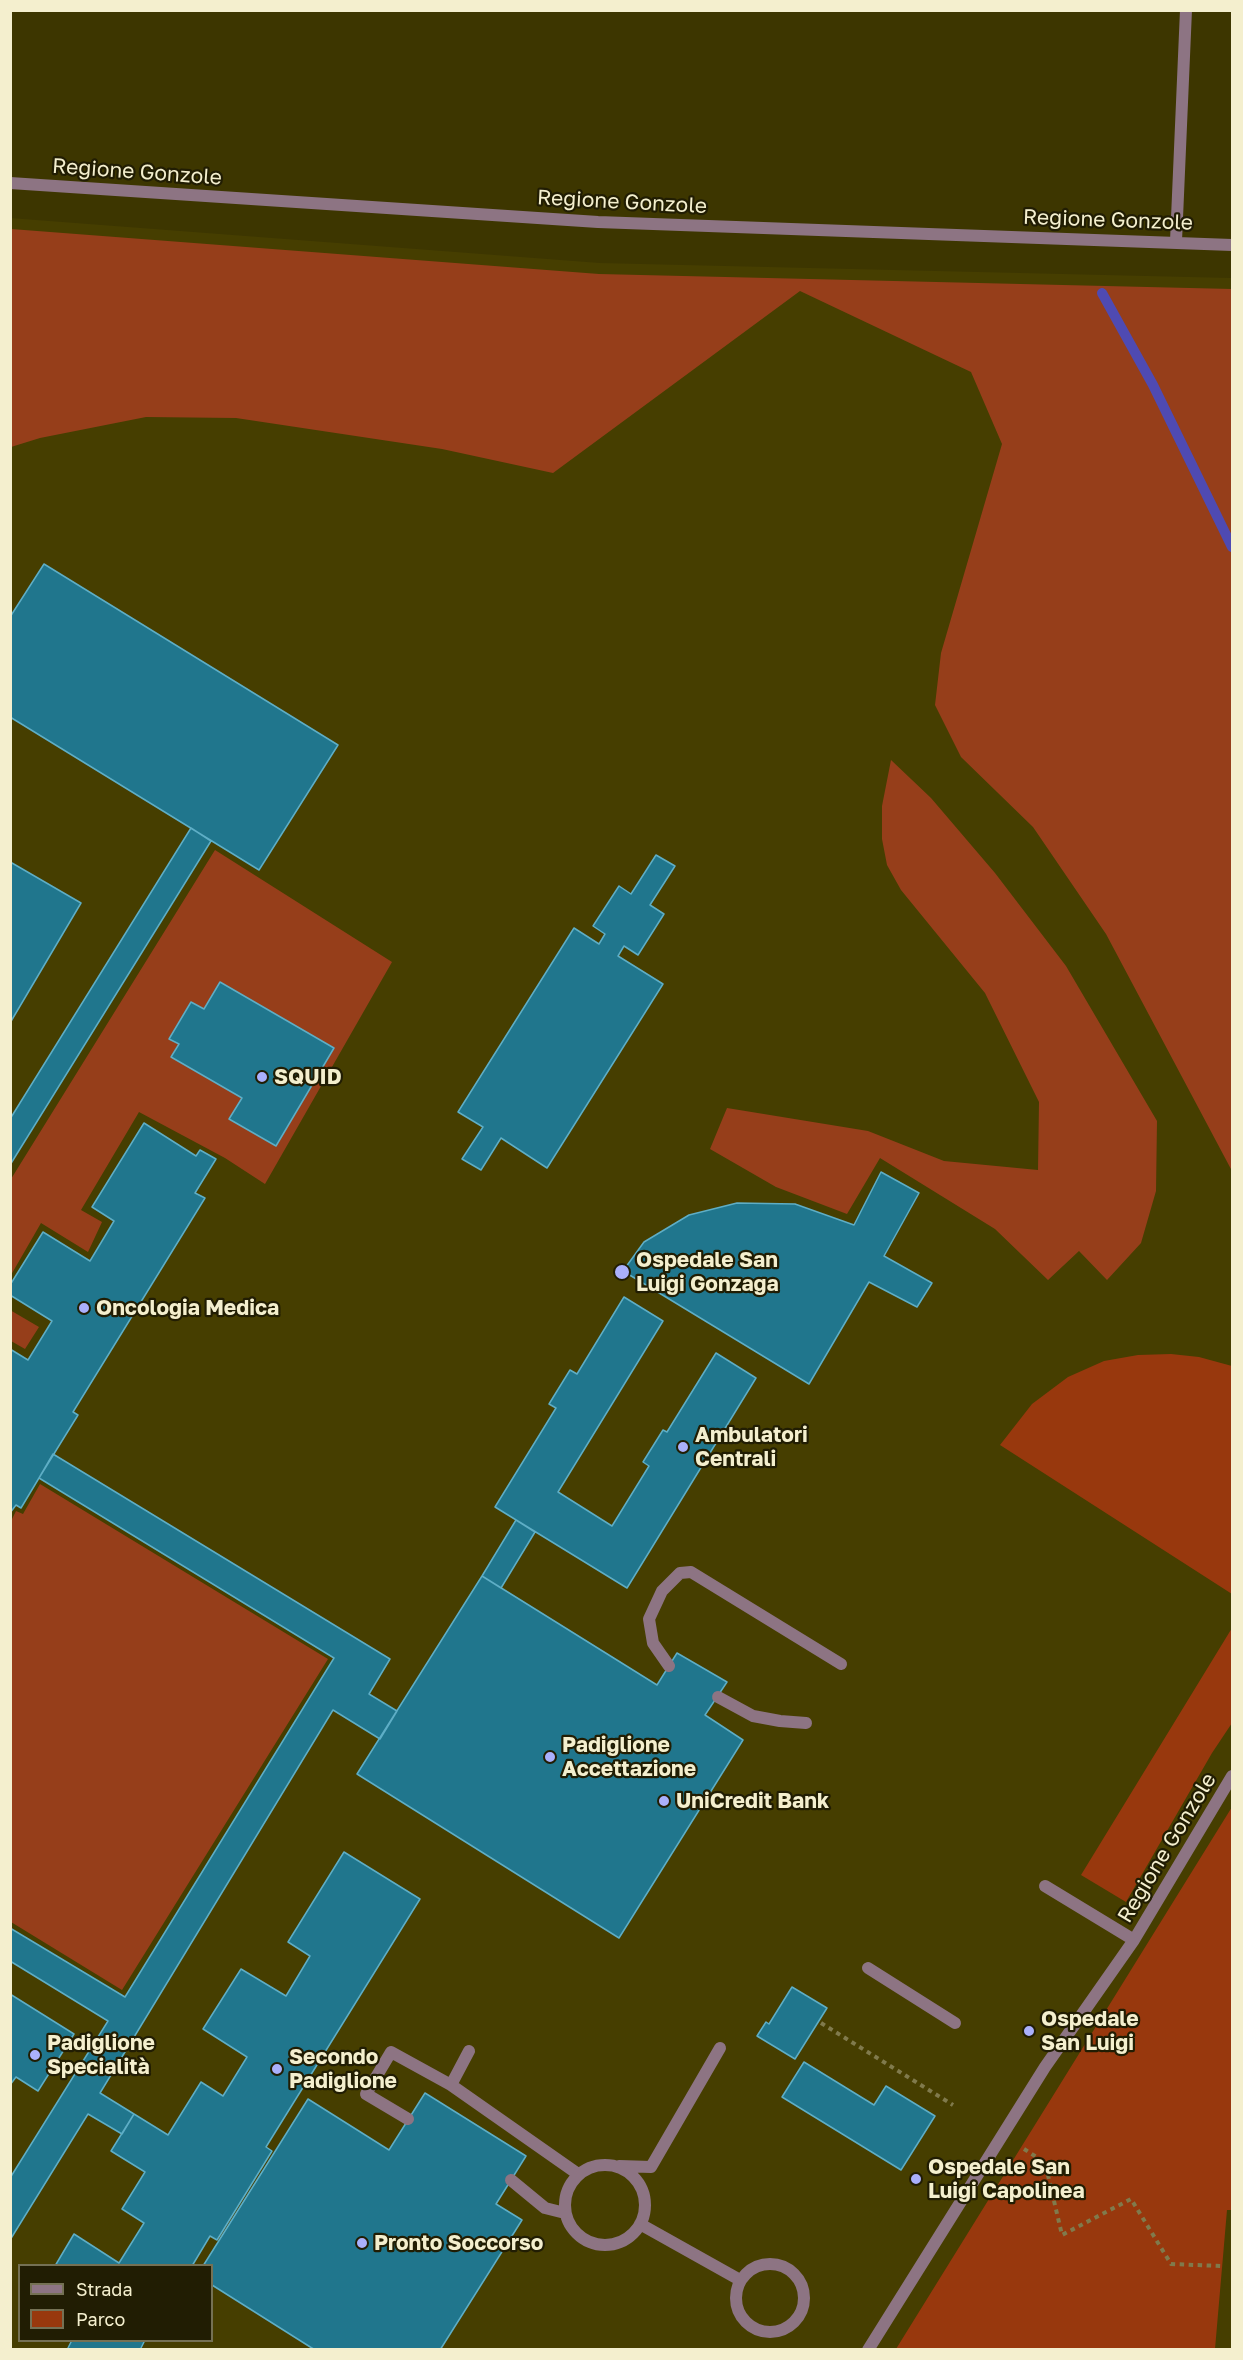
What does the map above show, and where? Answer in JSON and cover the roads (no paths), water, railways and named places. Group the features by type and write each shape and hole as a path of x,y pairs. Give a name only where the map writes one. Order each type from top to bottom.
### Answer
{"street":[{"path":"1176,241 1186,10"},
{"name":"Regione Gonzole","path":"10,183 598,222 1233,244"},
{"path":"669,1666 653,1643 649,1619 662,1591 680,1573 691,1572 841,1664"},
{"path":"718,1697 753,1716 806,1723"},
{"name":"Regione Gonzole","path":"868,2349 1045,2067 1134,1940 1233,1776"},
{"name":"Regione Gonzole","path":"1046,1886 1134,1940"},
{"path":"868,1968 955,2023"},
{"path":"617,2166 637,2180 643,2190 644,2213 640,2224 631,2236 619,2243 605,2245 591,2243 579,2236 570,2226 564,2212 564,2199 569,2185 578,2174 590,2167 604,2164 651,2167 720,2048"},
{"path":"451,2085 469,2051"},
{"path":"408,2119 366,2094 391,2052 451,2085 578,2174"},
{"path":"511,2181 545,2208 564,2212"},
{"path":"640,2224 740,2280"},
{"path":"770,2264 782,2266 800,2281 804,2292 804,2303 800,2314 786,2329 777,2332 757,2331 741,2318 736,2309 735,2299 740,2280 748,2271 759,2266 770,2264"}],"waterway":[{"path":"1102,293 1153,385 1232,547"}],"place":[{"name":"SQUID","path":"262,1077"},
{"name":"Ospedale San Luigi Gonzaga","path":"622,1272"},
{"name":"Oncologia Medica","path":"84,1308"},
{"name":"Ambulatori Centrali","path":"683,1447"},
{"name":"Padiglione Accettazione","path":"550,1757"},
{"name":"UniCredit Bank","path":"664,1801"},
{"name":"Ospedale San Luigi","path":"1029,2031"},
{"name":"Padiglione Specialità","path":"35,2055"},
{"name":"Secondo Padiglione","path":"277,2069"},
{"name":"Ospedale San Luigi Capolinea","path":"916,2179"},
{"name":"Pronto Soccorso","path":"362,2243"}]}
